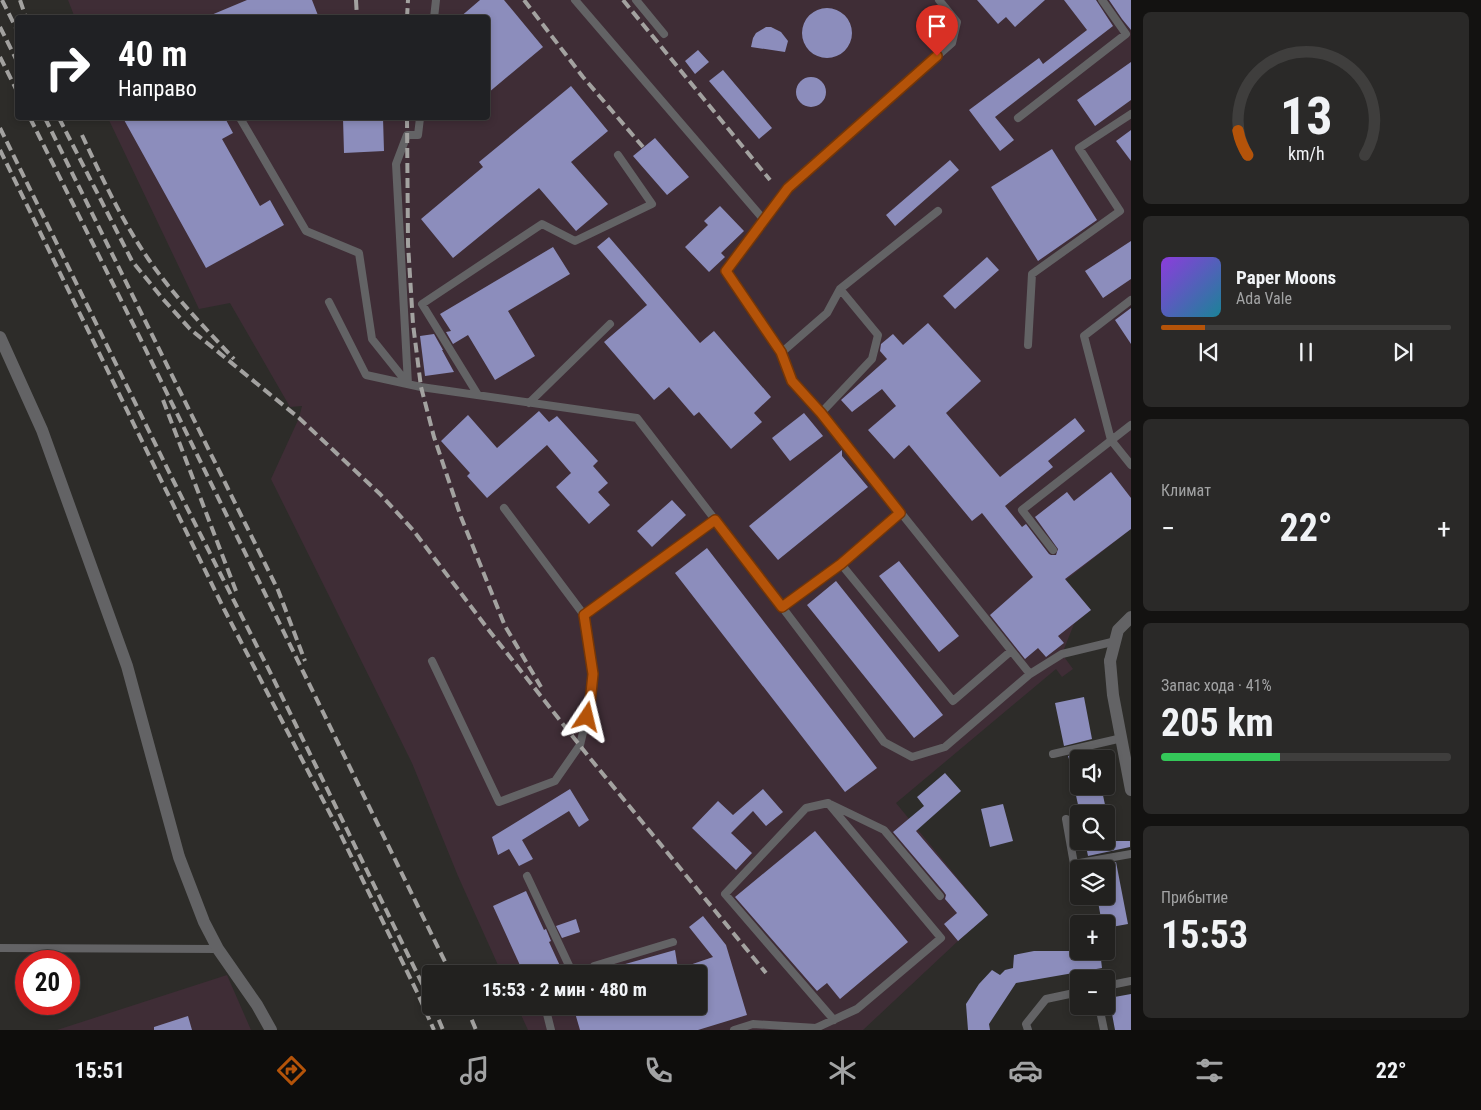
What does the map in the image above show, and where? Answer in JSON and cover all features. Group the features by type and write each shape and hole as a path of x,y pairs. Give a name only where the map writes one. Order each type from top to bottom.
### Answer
{"street":[{"path":"0,337 42,430 127,666 180,856 204,922 218,949 257,1005 271,1030"},
{"path":"1131,617 1118,630 1110,661 1114,695 1131,790"}],"lane":[{"path":"434,15 436,0"},
{"path":"574,0 764,220"},
{"path":"636,0 664,34"},
{"path":"940,0 957,22 952,44 788,188 726,271 781,352 792,381 821,413 1030,674"},
{"path":"1018,118 1128,32 1102,0"},
{"path":"1028,345 1032,274 1120,211 1079,148 1131,114"},
{"path":"241,120 306,231 359,253 372,339 408,384"},
{"path":"408,384 396,164 407,135 418,135 420,120"},
{"path":"478,395 422,304 542,224 575,241 652,204 618,156"},
{"path":"781,352 827,313 840,290 938,211"},
{"path":"821,413 872,359 878,335 840,290"},
{"path":"1131,300 1084,336 1111,440 1131,465"},
{"path":"329,302 366,375 408,384 637,418 884,742 912,757 945,747 1030,674 1062,654 1116,641"},
{"path":"529,403 610,324"},
{"path":"1053,550 1022,510 1131,425"},
{"path":"432,661 499,802 555,781 580,744 590,703 593,674 584,615 504,508"},
{"path":"782,607 841,564 900,513"},
{"path":"584,615 715,520"},
{"path":"841,564 953,701 1011,651"},
{"path":"1053,754 1122,738"},
{"path":"734,1030 753,1024 816,1028 834,1020 857,1009 940,938 828,803"},
{"path":"834,1020 725,894 806,808 828,803 884,830 940,896"},
{"path":"1066,819 1074,864 1131,854"},
{"path":"527,876 570,965"},
{"path":"597,965 673,942"},
{"path":"0,948 218,949"},
{"path":"1115,984 1131,981"},
{"path":"1028,1030 1026,1024 1046,999 1070,994"},
{"path":"548,1015 551,1030"},
{"path":"1101,1015 1104,1030"}],"shaded area":[{"path":"68,0 1131,0 1131,529 1066,580 1091,610 1074,624 1062,654 1073,669 1062,677 1056,669 896,803 988,915 863,1030 528,1030 521,1015 707,1015 707,965 498,965 458,876 412,763 271,479 299,418 302,406 290,407 230,303 199,309 109,120 490,120 490,15 74,15"},
{"path":"227,975 251,1030 57,1030"}],"building":[{"path":"247,0 312,0 318,15 211,15"},
{"path":"480,0 504,0 543,47 490,91 490,15 462,15"},
{"path":"977,0 1045,0 1015,27 1006,17 998,24"},
{"path":"1064,0 1096,0 1113,26 995,117 1014,140 1000,151 969,110 1039,58 1043,64 1087,30"},
{"path":"1109,0 1131,0 1131,30 1122,19"},
{"path":"827,8 845,15 852,33 845,51 827,58 809,51 802,33 809,15"},
{"path":"766,27 771,27 781,32 788,41 785,52 751,47 756,33"},
{"path":"698,50 709,62 695,74 685,61"},
{"path":"1131,62 1131,100 1095,126 1077,100"},
{"path":"723,70 772,128 759,139 709,81"},
{"path":"811,77 821,82 826,92 821,102 811,107 801,102 796,92 801,82"},
{"path":"571,86 608,131 571,162 608,204 576,231 539,188 453,258 421,219 483,167 479,162"},
{"path":"124,120 226,120 233,133 222,139 260,206 270,200 284,225 206,268"},
{"path":"343,120 383,120 384,151 344,153"},
{"path":"1131,130 1131,161 1116,141"},
{"path":"655,138 689,177 667,195 633,156"},
{"path":"1052,149 1097,220 1038,261 991,187"},
{"path":"950,160 959,170 895,226 886,215"},
{"path":"720,206 744,231 721,253 725,257 709,272 685,247 708,225 704,221"},
{"path":"609,237 700,343 714,331 771,397 754,413 762,422 731,449 699,412 694,416 669,387 654,400 604,342 647,305 597,247"},
{"path":"1131,241 1131,279 1103,298 1085,271"},
{"path":"553,247 570,274 508,311 535,356 495,380 468,335 453,344 446,332 451,331 440,314"},
{"path":"987,257 999,270 955,309 943,296"},
{"path":"1131,308 1131,344 1115,320"},
{"path":"928,323 981,381 946,413 1000,477 1075,418 1085,431 1048,461 1053,467 1005,506 1022,527 1026,524 1049,554 1056,555 1058,549 1035,517 1067,492 1074,501 1111,472 1131,498 1131,529 1065,579 1091,610 1058,636 1064,643 1046,657 1038,648 1025,659 990,615 1033,577 982,513 972,521 909,445 894,459 868,430 896,406 882,389 852,412 841,400 887,359 880,351 881,344 893,334 903,345"},
{"path":"434,334 454,372 425,376 420,336"},
{"path":"539,411 549,422 557,416 598,461 593,466 608,483 598,492 610,505 589,524 556,487 571,473 547,445 487,498 467,476 470,473 441,441 468,415 497,448"},
{"path":"804,413 823,436 790,461 772,438"},
{"path":"842,450 842,456 868,487 778,560 749,526"},
{"path":"672,500 686,515 652,547 637,531"},
{"path":"707,548 877,768 845,792 675,573"},
{"path":"899,561 959,636 939,652 879,576"},
{"path":"836,581 943,715 914,738 807,605"},
{"path":"1084,697 1092,739 1064,746 1055,703"},
{"path":"945,773 961,791 916,831 988,915 958,941 944,924 957,913 945,899 946,895 944,892 893,832 924,806 917,797"},
{"path":"570,789 589,820 579,827 569,811 522,840 533,859 519,866 509,849 498,855 492,837"},
{"path":"763,789 783,812 766,826 753,811 731,833 752,853 736,870 692,828 718,801 733,815"},
{"path":"1076,795 1103,795 1105,805 1078,805"},
{"path":"1003,804 1013,841 990,847 981,809"},
{"path":"815,831 908,942 840,999 827,983 817,991 735,897"},
{"path":"1115,841 1130,841 1130,847 1088,856 1087,850 1115,850"},
{"path":"1115,862 1128,924 1115,926 1115,915 1100,915 1099,905 1115,905"},
{"path":"526,891 544,930 546,929 551,941 549,942 560,965 520,965 493,906"},
{"path":"703,916 726,945 747,1015 698,1030 580,1030 576,1015 707,1015 707,965 690,965 713,957 689,927"},
{"path":"576,919 580,932 562,938 556,926"},
{"path":"675,950 677,965 622,965"},
{"path":"1034,951 1070,951 1070,960 1101,960 1102,968 1070,970 1070,974 1016,983 989,1024 990,1030 968,1030 966,1004 979,984 992,970 1000,975 1005,970 1013,968 1014,955"},
{"path":"1131,994 1131,1030 1115,1030 1112,1015 1115,1015 1115,997"},
{"path":"188,1016 192,1030 154,1030 154,1027"}],"railway":[{"path":"2,0 15,26"},
{"path":"20,0 25,15"},
{"path":"356,0 357,15"},
{"path":"407,15 408,0"},
{"path":"524,0 583,77 643,147"},
{"path":"623,0 770,180"},
{"path":"0,27 15,57"},
{"path":"0,57 15,87"},
{"path":"31,120 140,338 447,965"},
{"path":"46,120 278,590 305,661"},
{"path":"60,120 132,261 163,299 190,329 299,418 380,494 413,530 589,757 766,973"},
{"path":"407,120 408,244 413,324 421,387 434,437 461,517 505,626 541,687"},
{"path":"0,128 175,484 273,678 422,984"},
{"path":"82,135 121,215 149,260 179,299 234,359"},
{"path":"0,150 224,609 338,829 434,1030"},
{"path":"163,400 236,591"},
{"path":"437,1015 443,1030"},
{"path":"470,1015 476,1030"}],"route":[{"path":"587,717 593,674 584,615 715,520 782,607 841,564 900,513 821,413 792,381 781,352 726,271 788,188 937,56"}]}
